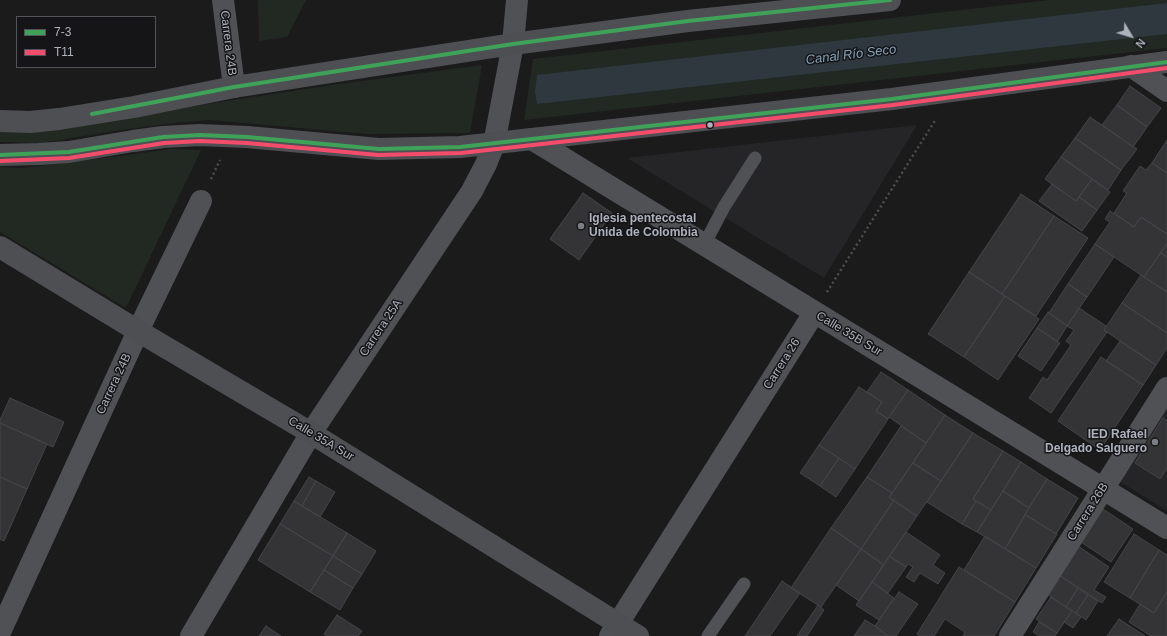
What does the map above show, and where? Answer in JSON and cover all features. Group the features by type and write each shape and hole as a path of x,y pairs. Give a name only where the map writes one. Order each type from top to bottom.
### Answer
{"main road":[{"path":"0,120 30,122 59,119 134,107 234,87 513,44 688,21 890,0"},
{"path":"0,155 69,152 163,137 200,136 231,137 379,149 460,148 953,91 1167,62"},
{"name":"Calle 35A Sur","path":"0,247 138,331 312,433 614,630 638,636"}],"street":[{"name":"Carrera 24B","path":"223,0 234,87"},
{"name":"Carrera 25A","path":"191,636 312,433 472,192 494,144 513,44 517,0"},
{"path":"1130,66 1167,91"},
{"name":"Calle 35B Sur","path":"532,140 1167,528"},
{"name":"Carrera 24B","path":"0,632 138,331 201,200"},
{"name":"Carrera 26","path":"614,630 814,313"},
{"name":"Carrera 26B","path":"1010,636 1167,388"}],"lane":[{"path":"704,245 724,207 755,158"},
{"path":"708,636 744,584"}],"path":[{"path":"814,313 953,91"},
{"path":"201,200 231,137"}],"shaded area":[{"path":"258,0 306,0 287,37 259,41"},
{"path":"1049,0 1167,0 1167,48 524,120 533,59"},
{"path":"482,65 470,133 368,134 210,120 114,131 42,143 0,142 0,129 73,127 332,85"},
{"path":"917,125 824,278 627,158"},
{"path":"172,149 201,150 126,308 0,232 0,167 21,168"},
{"name":"IED Rafael Delgado Salguero","path":"1167,403 1167,511 1117,480"}],"water":[{"name":"Canal Río Seco","path":"1167,3 1167,34 537,104 535,92 537,75"}],"building":[{"path":"1130,86 1161,108 1147,127 1117,105"},
{"path":"1117,105 1147,127 1133,147 1102,125"},
{"path":"1090,117 1137,149 1121,170 1075,138"},
{"path":"1075,138 1121,170 1108,190 1061,157"},
{"path":"1167,140 1167,173 1152,163"},
{"path":"1061,157 1092,179 1076,201 1045,179"},
{"path":"1152,163 1167,173 1167,234 1141,217 1134,227 1114,213 1127,193 1123,191 1140,166 1146,170"},
{"path":"1092,179 1110,192 1097,210 1079,197"},
{"path":"1052,184 1076,201 1079,197 1097,210 1082,231 1039,201"},
{"name":"Iglesia pentecostal Unida de Colombia","path":"583,193 612,213 579,260 550,239"},
{"path":"1021,194 1054,216 1002,294 969,272"},
{"path":"1110,211 1134,227 1141,217 1167,234 1167,243 1144,277 1095,244 1110,222 1105,219"},
{"path":"1054,216 1088,238 1036,316 1002,294"},
{"path":"1167,243 1167,257 1161,253"},
{"path":"1095,244 1114,257 1087,297 1068,284"},
{"path":"1161,253 1167,257 1167,292 1144,277"},
{"path":"969,272 1005,296 964,357 928,334"},
{"path":"1141,275 1167,292 1167,333 1122,303"},
{"path":"1068,284 1087,297 1067,326 1049,313"},
{"path":"1005,296 1039,319 998,380 964,357"},
{"path":"1122,303 1167,333 1167,348 1156,365 1104,330"},
{"path":"1079,308 1106,326 1104,330 1107,332 1051,413 1029,398 1043,377 1047,380 1071,345 1066,341 1074,330 1067,326"},
{"path":"1048,312 1067,326 1057,342 1037,328"},
{"path":"1037,328 1060,343 1041,371 1018,356"},
{"path":"1120,341 1156,365 1143,385 1106,361"},
{"path":"1101,357 1143,385 1100,450 1058,421"},
{"path":"881,372 908,390 888,419 876,411 882,402 867,392"},
{"path":"859,387 882,402 876,411 888,419 855,469 819,445"},
{"path":"908,390 945,415 926,443 889,417"},
{"path":"10,398 64,422 53,447 0,423"},
{"path":"945,415 973,433 941,481 913,463"},
{"path":"1163,418 1167,421 1167,468 1160,479 1135,463"},
{"path":"0,423 47,444 27,489 0,477"},
{"path":"901,426 926,443 892,493 867,477"},
{"path":"973,433 1003,451 973,499 976,501 962,524 927,502"},
{"path":"819,445 839,458 820,486 800,473"},
{"path":"1003,451 1021,462 991,510 973,499"},
{"path":"839,458 855,469 836,497 820,486"},
{"path":"1021,462 1047,479 1029,508 1003,491"},
{"path":"913,463 941,481 917,516 889,498"},
{"path":"0,477 27,489 4,541 0,539"},
{"path":"309,477 316,481 302,506 294,501"},
{"path":"867,477 892,493 889,498 894,500 861,549 831,528"},
{"path":"1047,479 1078,498 1056,534 1025,514"},
{"path":"316,481 335,492 320,517 302,506"},
{"path":"1003,491 1029,508 1005,549 977,532"},
{"path":"894,500 917,516 884,565 861,549"},
{"path":"294,501 347,533 333,556 280,524"},
{"path":"976,501 991,510 977,532 962,524"},
{"path":"1103,509 1133,529 1111,562 1081,542"},
{"path":"1025,515 1057,534 1036,568 1005,549"},
{"path":"280,524 333,556 310,592 258,560"},
{"path":"831,528 861,549 821,607 791,588"},
{"path":"906,532 940,555 933,565 945,573 938,584 920,573 914,582 906,577 913,567 908,564 906,567 889,556"},
{"path":"347,533 376,551 362,574 333,556"},
{"path":"1134,534 1159,550 1130,598 1104,582"},
{"path":"985,536 1036,568 1015,602 964,570"},
{"path":"1078,546 1109,567 1094,590 1106,597 1102,603 1059,575"},
{"path":"861,549 884,565 859,601 836,585"},
{"path":"1159,550 1167,555 1167,592 1154,613 1130,598"},
{"path":"333,556 362,574 353,588 324,570"},
{"path":"889,556 906,567 888,593 872,582"},
{"path":"959,567 1015,602 994,636 963,636 965,632 945,619 934,636 920,636 917,634"},
{"path":"324,570 353,588 340,610 310,592"},
{"path":"1059,575 1078,588 1066,607 1047,594"},
{"path":"782,581 800,593 770,636 745,636"},
{"path":"872,582 894,598 879,620 856,605"},
{"path":"1078,588 1088,595 1076,613 1066,607"},
{"path":"899,592 918,604 896,636 888,636 875,626"},
{"path":"1167,592 1167,636 1151,636 1129,622 1140,604 1154,613"},
{"path":"1088,595 1098,601 1086,620 1076,613"},
{"path":"1051,597 1072,611 1057,633 1036,619"},
{"path":"818,605 824,610 807,636 797,636"},
{"path":"1072,611 1081,617 1073,628 1064,622"},
{"path":"337,615 362,631 358,636 327,636 324,634"},
{"path":"1119,619 1145,636 1107,636"},
{"path":"865,620 875,626 888,636 854,636"},
{"path":"1039,622 1057,633 1055,636 1039,636 1033,632"},
{"path":"266,626 281,636 259,636"}],"transit line":[{"name":"7-3","path":"92,114 234,87 513,44 688,21 890,0"},
{"name":"7-3","path":"0,155 69,152 163,137 200,135 247,137 379,149 460,147 892,99 1167,62"},
{"name":"T11","path":"0,161 69,158 164,143 200,141 247,143 378,155 461,153 893,105 1167,68"}],"place":[{"name":"Iglesia pentecostal Unida de Colombia","path":"581,226"},
{"name":"IED Rafael Delgado Salguero","path":"1155,442"}]}
